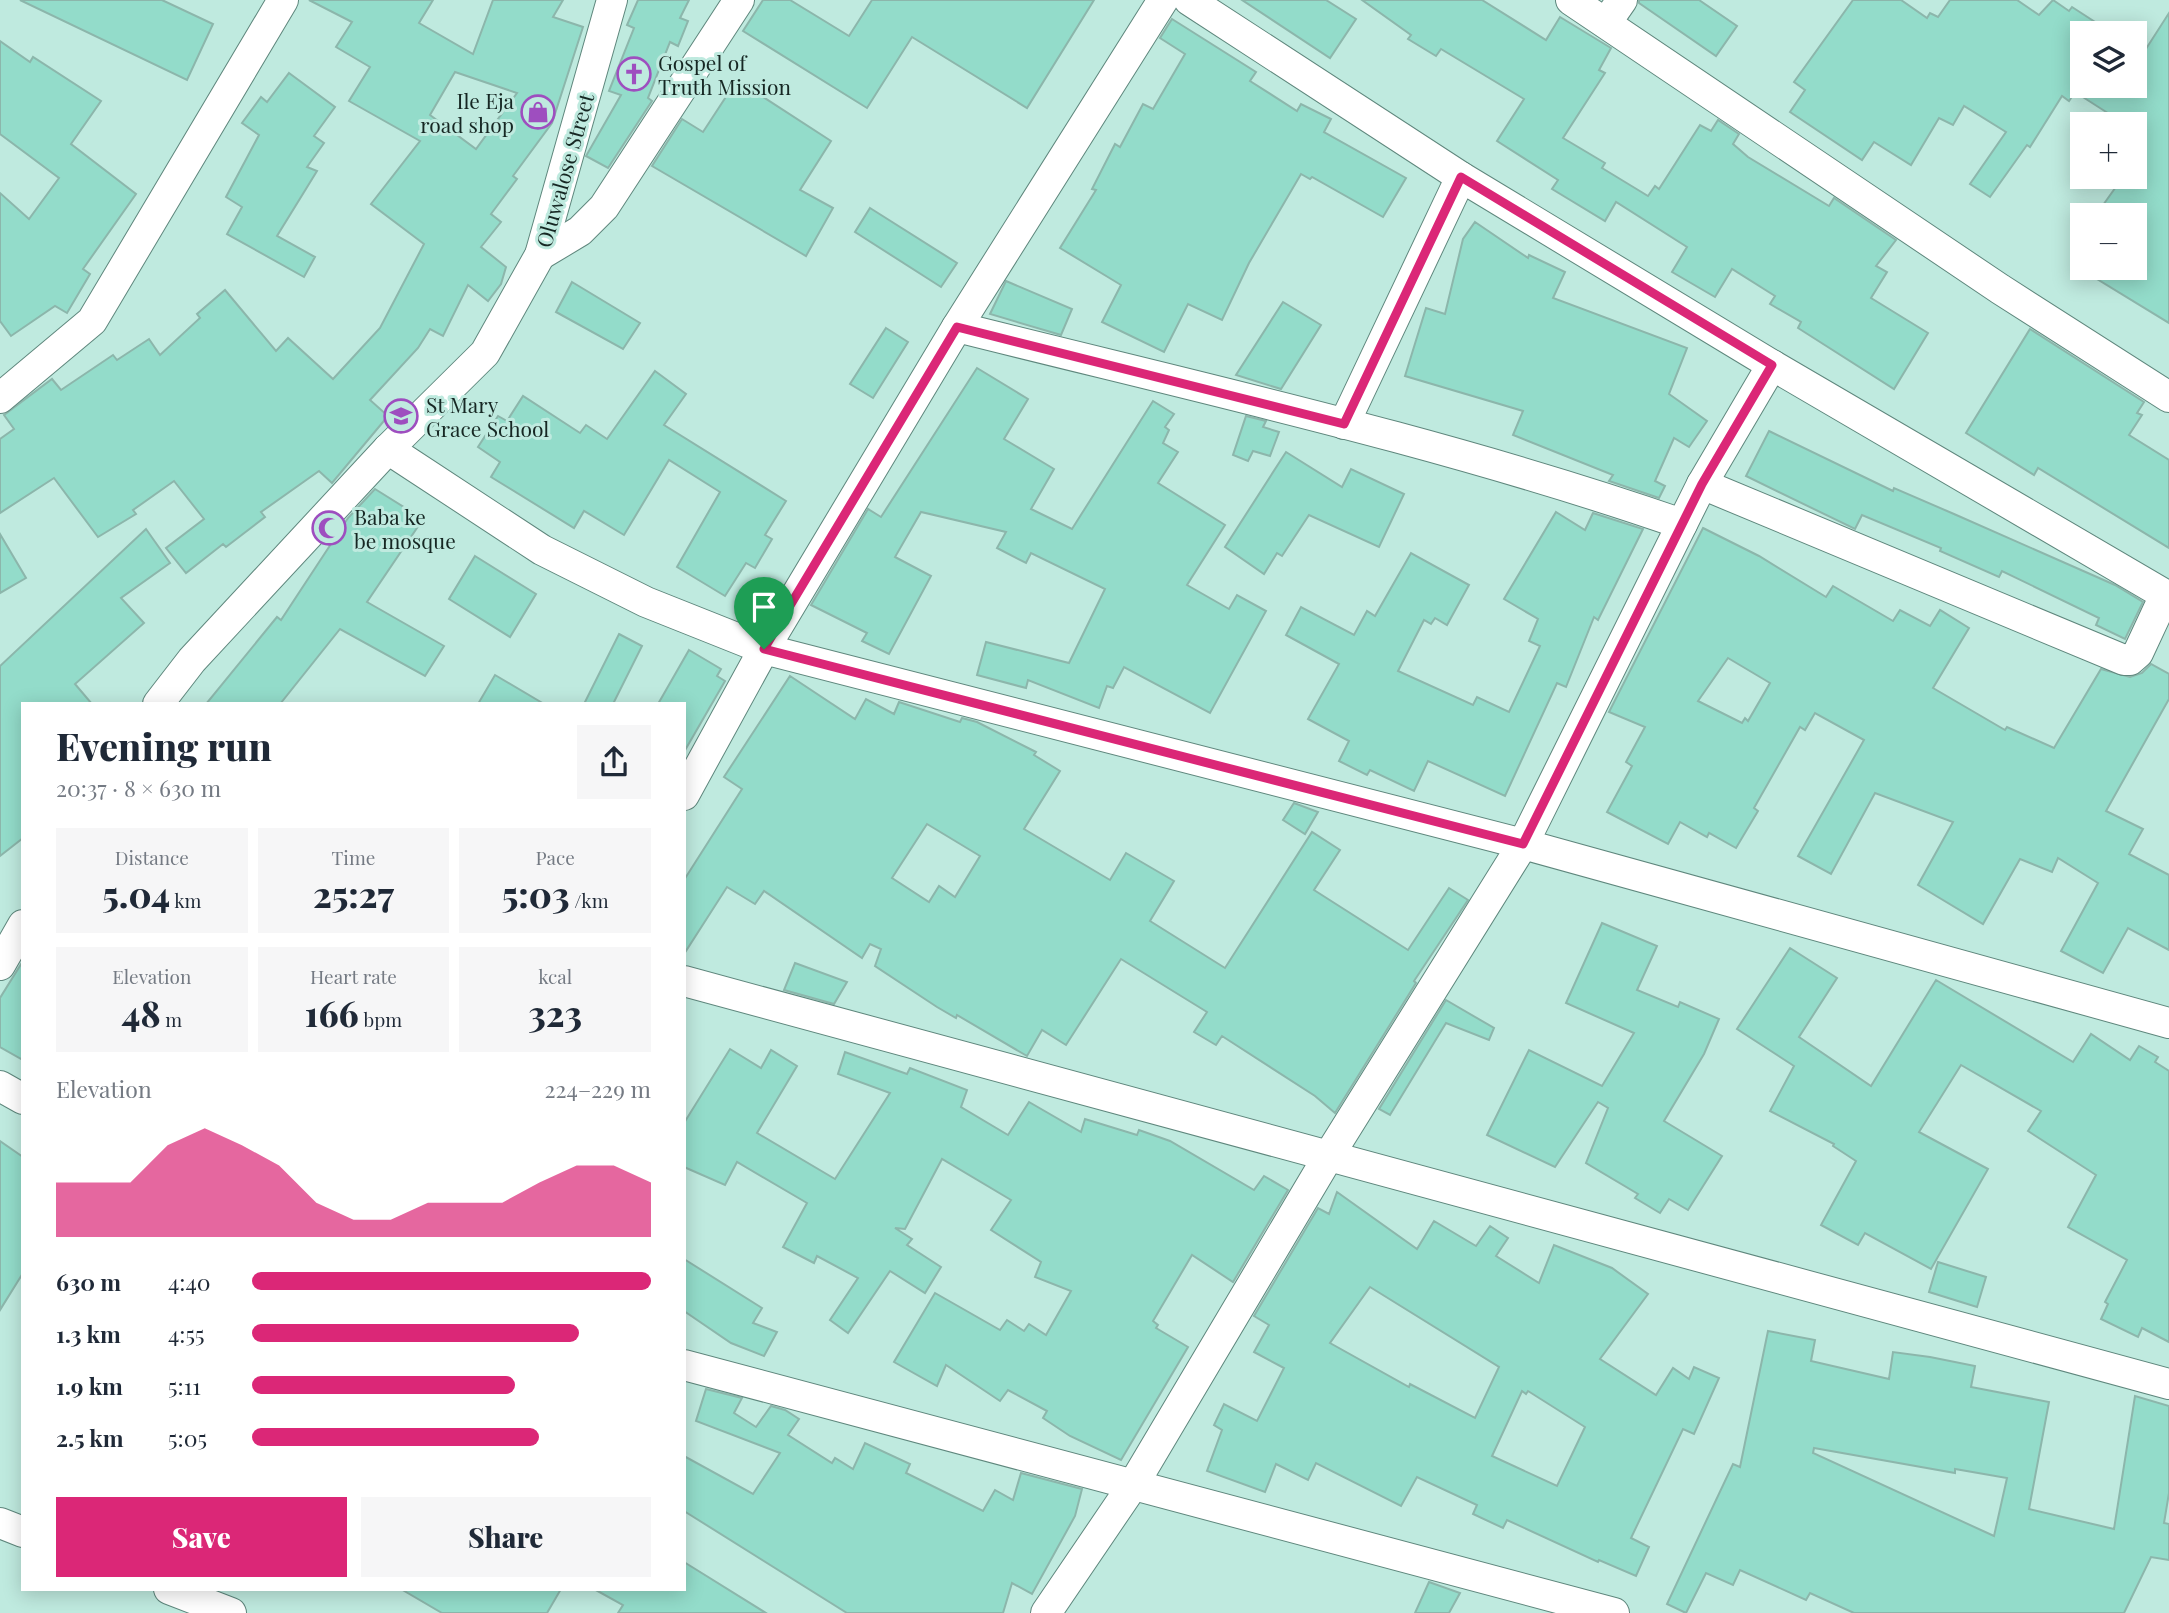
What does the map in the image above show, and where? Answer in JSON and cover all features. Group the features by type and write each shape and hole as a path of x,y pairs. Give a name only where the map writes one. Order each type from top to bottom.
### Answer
{"street":[{"path":"1,395 92,321 283,0"},
{"name":"Oluwalose Street","path":"160,702 192,660 388,449 485,353 540,254 612,0"},
{"path":"540,254 580,231 604,207 738,0"},
{"path":"686,791 764,649 957,327 1163,0"},
{"path":"1189,0 1461,177 1772,365 2167,596 2138,653 2124,660 1702,484"},
{"path":"1571,0 1614,12 2000,289 2169,397"},
{"path":"1344,424 1461,177"},
{"path":"957,327 1344,424 1595,494 1682,524"},
{"path":"1046,1613 1133,1485 1328,1157 1523,844 1702,484 1772,365"},
{"path":"388,449 542,550 646,602 764,649 1523,844 2169,1023"},
{"path":"0,965 21,928"},
{"path":"686,982 2169,1384"},
{"path":"0,1086 21,1098"},
{"path":"686,1366 1614,1613"},
{"path":"0,1523 21,1531"},
{"path":"174,1591 231,1613"}],"building":[{"path":"20,0 162,0 213,24 187,80"},
{"path":"309,0 433,0 419,23 473,54 493,0 563,0 553,17 583,27 552,123 513,176 517,179 491,214 501,222 481,247 506,267 501,284 488,301 468,285 443,336 430,329 418,348 370,400 388,416 332,483 319,471 261,512 265,517 226,547 223,544 186,573 166,548 204,519 174,481 133,510 136,514 98,537 54,478 0,513 0,439 14,429 4,415 52,379 61,390 113,355 117,360 149,339 160,355 200,318 197,314 225,290 276,351 288,338 333,379 380,328 424,244 371,204 420,141 349,101 370,67 336,47 352,22","holes":["455,72 517,93 476,149 430,115"]},
{"path":"638,0 689,0 680,18 688,21 678,46 670,42 648,98 652,101 608,168 586,156 621,95 609,91 634,28 627,25"},
{"path":"763,0 790,0 849,36 872,0 1094,0 1027,108 912,37 867,108 743,31"},
{"path":"1242,0 1326,0 1356,19 1330,58"},
{"path":"1362,0 1482,0 1546,40 1560,17 1611,48 1599,70 1605,73 1563,138 1605,163 1602,168 1648,196 1655,186 1659,189 1700,125 1711,131 1718,120 1739,134 1733,144 1748,157 1829,206 1834,198 1896,240 1876,266 1887,272 1871,298 1928,333 1894,389 1798,328 1801,322 1770,304 1775,296 1732,269 1715,297 1672,272 1687,247 1616,202 1605,221 1552,189 1558,180 1497,141 1524,99 1441,49 1436,56 1408,39 1411,35"},
{"path":"1639,0 1699,0 1737,26 1716,56 1639,3"},
{"path":"1853,0 1901,0 1927,18 1930,13 1938,17 1950,0 2017,0 2039,15 2053,0 2069,11 2072,7 2094,21 2070,21 2071,98 2069,101 2062,96 2030,147 2027,145 1990,197 1970,184 2006,132 1964,106 1953,125 1939,118 1911,165 1874,142 1862,160 1790,112 1805,90 1794,82"},
{"path":"2169,13 2169,323 2099,280 2147,280 2147,203 2105,203 2114,189 2147,189 2147,112 2106,112 2084,98 2147,98 2147,47"},
{"path":"1172,19 1256,72 1250,81 1297,111 1301,104 1331,119 1324,132 1406,178 1383,217 1312,177 1310,179 1301,174 1249,263 1222,320 1188,304 1164,352 1102,322 1121,285 1060,248 1096,190 1092,189 1115,144 1120,147 1143,104 1153,109 1185,54 1160,38"},
{"path":"0,41 30,62 33,57 101,101 71,144 136,194 83,269 90,274 67,313 55,306 11,336 0,321 0,193 29,219 59,178 0,134"},
{"path":"289,73 335,107 314,136 324,143 307,167 317,171 277,236 315,257 304,277 227,234 242,207 226,197 259,135 242,123 261,97 267,102"},
{"path":"737,80 831,141 800,190 833,208 806,256 652,166 682,119 703,132"},
{"path":"870,208 957,263 941,287 855,232"},
{"path":"1475,222 1528,258 1529,255 1565,272 1553,298 1687,348 1669,394 1707,421 1689,447 1674,438 1655,481 1665,486 1659,498 1609,481 1613,475 1513,435 1523,411 1405,376 1426,308 1445,314 1463,239"},
{"path":"1006,281 1072,309 1061,335 990,314"},
{"path":"572,282 640,323 623,349 556,312"},
{"path":"1283,302 1321,325 1281,389 1236,375"},
{"path":"886,328 908,342 873,398 850,384"},
{"path":"2030,329 2144,402 2137,413 2142,415 2129,435 2169,460 2169,548 2038,468 2034,475 1966,433"},
{"path":"977,368 1028,399 1004,439 1054,469 1031,509 1072,529 1153,401 1174,414 1165,427 1169,430 1163,443 1178,452 1158,483 1225,525 1187,585 1229,609 1237,595 1266,611 1210,713 1124,667 1113,688 1107,686 1099,708 1028,680 1026,688 977,675 986,642 1069,663 1105,589 1031,553 1026,563 997,548 1006,532 921,512 895,557 931,576 889,654 862,641 867,633 811,605 868,509 881,517"},
{"path":"655,371 686,394 664,425 786,501 765,535 772,539 755,568 746,563 725,596 677,567 720,492 669,460 624,535 584,511 574,528 491,477 500,462 478,447 498,416 507,421 523,396 580,433 586,425 607,439"},
{"path":"1246,416 1266,421 1263,427 1279,432 1270,456 1253,451 1248,461 1233,455"},
{"path":"1769,431 1893,491 1894,488 2115,585 2143,602 2125,639 2096,625 2099,618 2002,571 1999,577 1940,551 1941,548 1862,515 1855,529 1746,476"},
{"path":"1286,452 1342,487 1351,469 1404,494 1379,547 1309,515 1282,556 1277,553 1264,574 1225,547"},
{"path":"375,489 423,519 367,602 444,646 425,676 340,629 282,702 208,702 277,617 281,620 348,518"},
{"path":"1556,512 1585,530 1593,513 1643,529 1598,620 1594,617 1566,687 1557,683 1505,796 1428,761 1414,791 1370,770 1367,775 1339,761 1349,741 1308,719 1339,664 1286,635 1301,607 1354,635 1367,611 1375,616 1411,553 1469,585 1447,625 1435,618 1431,624 1424,620 1398,671 1473,705 1477,697 1509,712 1540,646 1529,641 1538,619 1504,599"},
{"path":"1703,528 1759,556 1826,597 1833,586 1893,621 1900,610 1930,626 1940,610 1969,628 1933,688 2005,730 2007,727 2054,748 2101,669 2130,677 2142,673 2151,664 2169,674 2169,699 2106,811 2143,829 2129,854 2169,875 2169,950 2128,928 2103,973 2061,951 2098,883 2058,858 2052,872 2020,859 1983,924 1918,885 1953,822 1875,793 1831,874 1798,856 1864,740 1815,713 1805,730 1800,727 1754,808 1758,811 1736,848 1709,833 1707,837 1680,822 1668,844 1607,812 1632,766 1626,762 1645,727 1609,712","holes":["1728,658 1770,683 1748,721 1745,718 1742,723 1698,701"]},
{"path":"146,529 170,563 121,598 144,623 75,684 90,702 21,702 21,840 0,856 0,666"},
{"path":"0,534 26,578 0,593"},
{"path":"475,556 536,594 510,637 449,599"},
{"path":"619,634 642,646 614,702 585,702"},
{"path":"689,650 721,669 717,676 725,681 686,749 686,702 659,702"},
{"path":"495,675 541,702 479,702"},
{"path":"790,676 855,719 866,699 894,714 899,702 960,722 962,718 977,722 1036,752 1034,755 1060,771 1024,829 1110,880 1126,853 1174,881 1150,921 1225,968 1312,832 1340,850 1314,890 1408,950 1449,888 1468,900 1414,981 1416,983 1335,1113 1315,1096 1222,1036 1216,1045 1194,1032 1207,1012 1121,959 1066,1045 1042,1030 1027,1056 957,1015 956,1018 937,1007 875,966 881,949 870,944 862,958 764,891 755,904 727,887 686,951 686,877 742,789 724,777","holes":["927,824 980,856 955,897 939,886 929,902 892,878"]},
{"path":"1294,803 1318,812 1305,834 1283,820"},
{"path":"1602,923 1657,946 1637,990 1678,1007 1680,1002 1719,1019 1704,1054 1664,1121 1722,1156 1688,1210 1669,1199 1660,1213 1635,1198 1638,1194 1586,1163 1608,1108 1598,1102 1555,1167 1487,1135 1529,1050 1602,1086 1634,1033 1566,1003"},
{"path":"1790,948 1837,978 1799,1037 1871,1086 1936,980 2073,1062 2091,1034 2130,1060 2139,1046 2158,1057 2155,1062 2169,1071 2169,1342 2142,1328 2138,1337 2101,1319 2108,1304 2105,1302 2127,1260 2068,1227 2096,1175 2028,1131 2041,1111 1961,1065 1919,1132 1988,1169 1931,1269 1865,1233 1858,1245 1821,1225 1856,1161 1833,1146 1834,1144 1770,1111 1794,1066 1737,1029"},
{"path":"795,963 847,982 834,1004 784,990"},
{"path":"21,964 21,1059 0,1047 0,998"},
{"path":"1446,1000 1494,1028 1489,1040 1446,1023 1390,1115 1379,1109"},
{"path":"730,1049 761,1068 771,1050 797,1066 757,1133 835,1179 890,1093 838,1074 845,1052 907,1074 910,1068 967,1090 961,1107 1008,1135 1029,1102 1081,1132 1085,1119 1137,1135 1139,1130 1170,1141 1254,1190 1264,1176 1288,1190 1233,1282 1192,1255 1153,1321 1158,1325 1156,1328 1188,1347 1121,1460 1070,1436 1043,1418 1047,1411 1008,1390 1000,1401 946,1365 937,1386 894,1362 935,1293 1000,1330 1007,1320 1024,1331 1029,1324 1046,1335 1071,1291 1035,1277 1041,1262 991,1230 1011,1200 942,1159 905,1229 895,1228 912,1239 907,1245 941,1267 925,1293 890,1271 848,1333 830,1320 858,1278 817,1256 814,1263 783,1247 807,1203 737,1162 725,1185 686,1168 686,1120"},
{"path":"0,1141 21,1156 21,1276 0,1310"},
{"path":"1337,1192 1417,1249 1434,1221 1476,1246 1490,1226 1508,1238 1496,1256 1539,1283 1554,1245 1612,1268 1648,1294 1600,1359 1656,1395 1673,1368 1689,1379 1694,1367 1719,1378 1694,1434 1683,1429 1631,1538 1649,1547 1636,1576 1599,1560 1598,1562 1507,1520 1503,1528 1473,1514 1477,1505 1417,1477 1401,1506 1316,1463 1308,1480 1276,1464 1265,1492 1207,1471 1222,1430 1214,1425 1224,1404 1257,1421 1284,1368 1254,1352 1269,1325 1254,1316 1318,1208 1329,1214","holes":["1370,1287 1499,1367 1475,1418 1410,1384 1409,1387 1330,1343","1522,1391 1526,1394 1528,1391 1585,1427 1557,1486 1492,1456"]},
{"path":"686,1260 762,1308 753,1323 777,1332 764,1356 731,1343 686,1312"},
{"path":"1938,1262 1986,1277 1977,1307 1929,1292"},
{"path":"1768,1331 1815,1340 1811,1361 1889,1379 1893,1352 1930,1357 1975,1366 1971,1387 2049,1402 2029,1509 2114,1529 2135,1396 2169,1406 2169,1493 2164,1523 2169,1524 2169,1560 2151,1557 2124,1613 1854,1613 1810,1593 1806,1600 1740,1570 1733,1585 1706,1573 1686,1613 1667,1604 1733,1464 1740,1467","holes":["1814,1448 1955,1473 1955,1469 2007,1478 1994,1536 1813,1453"]},
{"path":"706,1389 742,1398 734,1413 756,1427 771,1406 785,1410 799,1419 788,1435 832,1463 835,1458 853,1469 865,1443 910,1464 906,1473 983,1511 995,1490 1013,1500 1021,1473 1082,1489 1075,1516 1032,1594 1012,1583 1003,1613 847,1613 686,1512 686,1457 753,1494 780,1453 696,1421"},
{"path":"686,1563 766,1613 618,1613 623,1605 598,1591 686,1591"},
{"path":"1429,1582 1460,1593 1449,1613 1415,1613"},
{"path":"404,1591 560,1591 547,1613 442,1613"}],"place":[{"name":"Gospel of Truth Mission","path":"634,74"},
{"name":"Ile Eja road shop","path":"538,112"},
{"name":"St Mary Grace School","path":"401,416"},
{"name":"Baba ke be mosque","path":"329,528"}],"route":[{"path":"1461,177 1772,365 1702,484 1523,844 764,649 957,327 1344,424 1461,177"}]}
